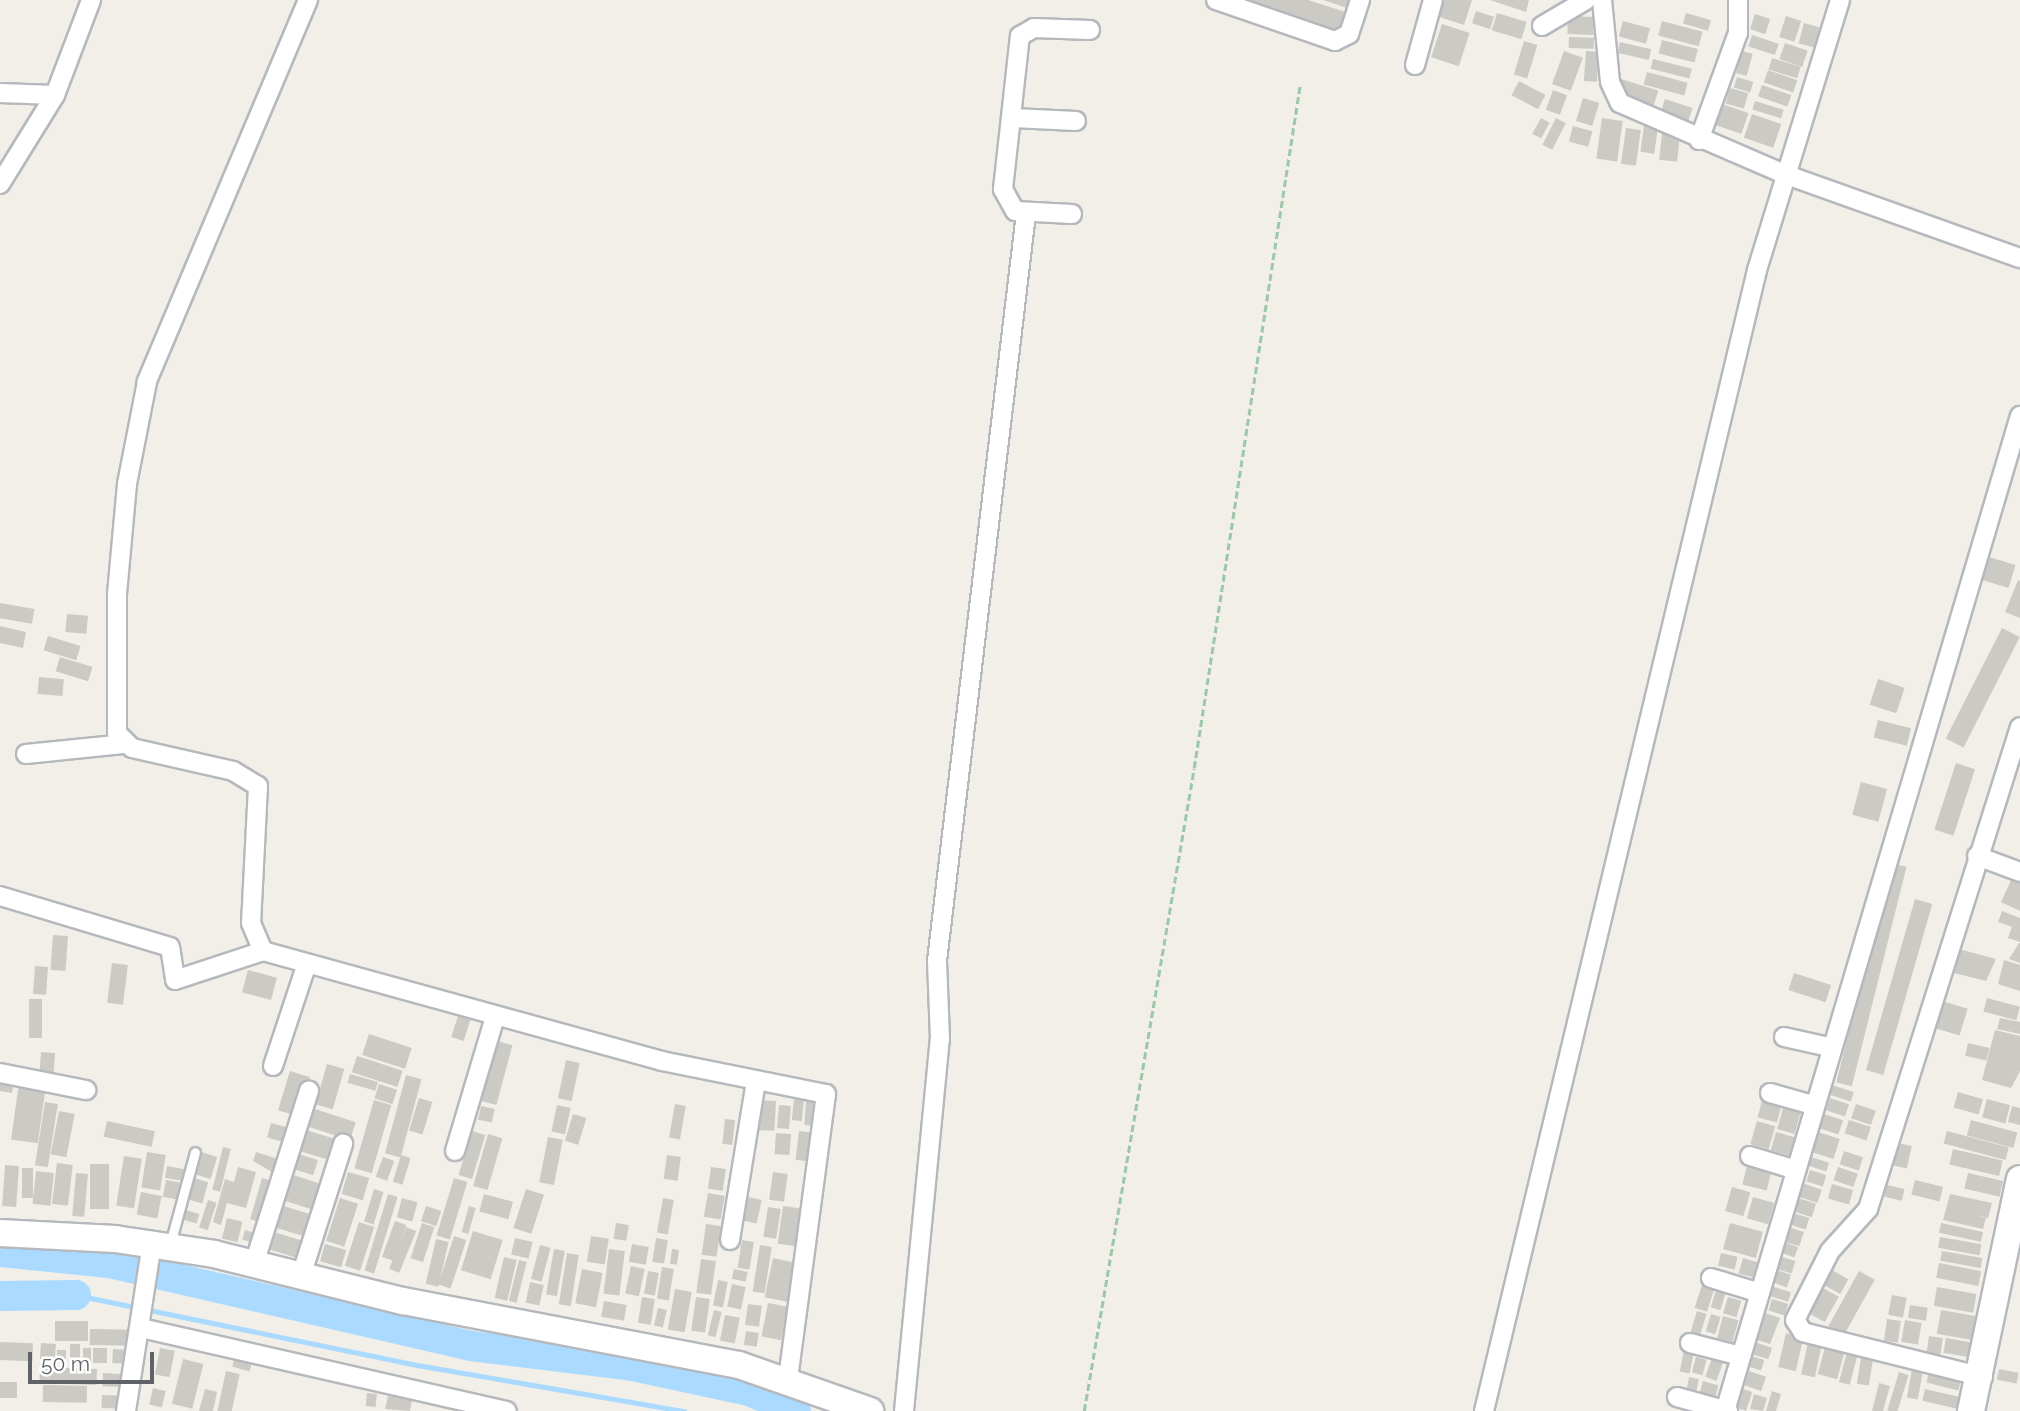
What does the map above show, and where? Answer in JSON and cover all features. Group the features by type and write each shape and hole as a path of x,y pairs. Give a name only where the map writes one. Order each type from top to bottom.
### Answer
{"main road":[{"path":"1971,1411 1983,1377 2020,1179"},
{"path":"0,1233 158,1247 254,1264 788,1379 870,1411"}],"street":[{"path":"0,184 55,95 92,0"},
{"path":"125,744 117,733 117,594 127,484 147,382 308,0"},
{"path":"1216,0 1335,41 1349,34 1360,0"},
{"path":"1542,26 1586,0"},
{"path":"1602,0 1613,94 1699,140 1784,174 2020,258"},
{"path":"1699,140 1738,33 1738,0"},
{"path":"1484,1411 1757,270 1784,174 1840,0"},
{"path":"1415,65 1427,2"},
{"path":"1072,214 1027,213 1007,206 1003,199 1024,30 1090,30"},
{"path":"0,93 55,95"},
{"path":"1013,118 1076,121"},
{"path":"904,1411 940,1039 937,961 1027,213"},
{"path":"1473,1411 1746,287 1757,270"},
{"path":"1677,1397 1726,1411 1829,1047 2020,416"},
{"path":"1983,1377 1803,1332 1795,1320 1830,1251 1868,1209 2020,727"},
{"path":"26,754 125,744 233,771 258,786 251,923 263,950"},
{"path":"1978,856 2020,872"},
{"path":"0,896 170,947 175,980 263,950 495,1017 828,1098 788,1379"},
{"path":"273,1066 307,963"},
{"path":"455,1151 495,1017"},
{"path":"1784,1037 1829,1047"},
{"path":"0,1073 86,1090"},
{"path":"730,1240 757,1081"},
{"path":"254,1264 309,1091"},
{"path":"1770,1093 1813,1105"},
{"path":"301,1276 344,1143"},
{"path":"1750,1156 1796,1170"},
{"path":"127,1411 158,1247"},
{"path":"1711,1278 1760,1293"},
{"path":"142,1321 416,1403 507,1411"},
{"path":"1690,1342 1741,1356"}],"lane":[{"path":"158,1247 195,1152"}],"path":[{"path":"1084,1411 1194,768 1300,85"}],"building":[{"path":"1234,0 1308,0 1349,13 1341,36"},
{"path":"1323,0 1353,0 1350,9"},
{"path":"1441,0 1472,0 1464,25 1436,16"},
{"path":"1490,0 1529,0 1526,12"},
{"path":"1476,11 1494,17 1490,29 1472,23"},
{"path":"1497,13 1527,22 1521,39 1492,30"},
{"path":"1686,13 1711,20 1708,31 1683,24"},
{"path":"1755,14 1770,19 1765,34 1750,29"},
{"path":"1568,16 1594,17 1593,35 1567,34"},
{"path":"1786,16 1801,21 1794,42 1779,37"},
{"path":"1623,21 1650,28 1646,44 1619,36"},
{"path":"1662,21 1703,32 1699,46 1658,35"},
{"path":"1804,23 1819,27 1814,47 1799,43"},
{"path":"1442,24 1470,33 1459,66 1431,57"},
{"path":"1752,35 1779,44 1775,55 1748,46"},
{"path":"1569,37 1594,38 1594,49 1569,48"},
{"path":"1662,40 1698,49 1695,63 1659,54"},
{"path":"1524,41 1537,45 1527,79 1514,74"},
{"path":"1620,42 1651,49 1649,60 1618,53"},
{"path":"1785,43 1808,51 1802,67 1779,59"},
{"path":"1564,51 1583,58 1571,91 1552,84"},
{"path":"1586,51 1599,52 1597,82 1584,81"},
{"path":"1742,51 1753,54 1747,76 1736,73"},
{"path":"1772,58 1801,67 1797,78 1768,69"},
{"path":"1653,59 1692,69 1689,78 1651,69"},
{"path":"1768,70 1797,80 1793,92 1764,82"},
{"path":"1647,72 1688,83 1684,95 1644,85"},
{"path":"1737,77 1753,82 1750,92 1734,88"},
{"path":"1621,79 1658,90 1653,107 1616,95"},
{"path":"1519,81 1545,95 1538,109 1511,95"},
{"path":"1762,85 1791,95 1787,106 1758,96"},
{"path":"1730,88 1748,93 1744,109 1726,103"},
{"path":"1553,90 1567,95 1560,115 1546,110"},
{"path":"1583,98 1599,103 1592,126 1576,121"},
{"path":"1665,99 1693,108 1689,120 1661,111"},
{"path":"1755,101 1784,110 1781,118 1752,110"},
{"path":"1722,104 1748,113 1741,134 1715,125"},
{"path":"1752,114 1781,124 1773,148 1744,138"},
{"path":"1541,118 1550,123 1541,139 1532,134"},
{"path":"1556,118 1566,123 1552,150 1542,145"},
{"path":"1602,118 1623,121 1617,162 1596,159"},
{"path":"1573,126 1592,131 1588,147 1569,141"},
{"path":"1644,126 1658,128 1654,154 1640,152"},
{"path":"1626,128 1641,130 1636,166 1621,164"},
{"path":"1662,133 1680,135 1677,162 1659,160"},
{"path":"1983,555 2016,565 2008,588 1976,578"},
{"path":"2018,580 2020,581 2020,618 2005,612"},
{"path":"0,603 34,609 32,624 0,618"},
{"path":"67,614 88,616 86,634 65,632"},
{"path":"0,626 26,632 23,648 0,643"},
{"path":"2002,628 2020,637 1964,748 1946,738"},
{"path":"48,636 81,646 76,660 44,650"},
{"path":"60,657 93,667 88,681 56,671"},
{"path":"39,677 64,679 62,696 38,694"},
{"path":"1878,679 1905,688 1896,713 1870,705"},
{"path":"1878,720 1911,728 1907,746 1874,737"},
{"path":"1956,763 1975,769 1953,836 1934,830"},
{"path":"1861,782 1887,789 1878,822 1852,815"},
{"path":"1891,863 1907,867 1852,1086 1836,1082"},
{"path":"2013,876 2020,879 2020,911 2001,902"},
{"path":"1915,899 1932,904 1883,1075 1866,1070"},
{"path":"2002,911 2020,918 2020,942 2008,938 2012,927 1998,922"},
{"path":"53,935 68,936 66,971 51,970"},
{"path":"2020,943 2020,963 2009,959"},
{"path":"1955,948 1996,959 1986,981 1954,973"},
{"path":"2004,960 2020,965 2020,991 1998,984"},
{"path":"112,963 128,965 123,1005 107,1003"},
{"path":"35,966 48,967 46,995 33,994"},
{"path":"248,970 277,978 271,1000 242,992"},
{"path":"1794,973 1831,985 1826,1002 1788,990"},
{"path":"1987,998 2020,1007 2016,1020 1983,1012"},
{"path":"29,999 42,999 42,1038 29,1038"},
{"path":"1939,1000 1968,1009 1960,1036 1931,1027"},
{"path":"458,1016 470,1020 464,1041 451,1037"},
{"path":"2000,1018 2020,1022 2020,1034 1997,1029"},
{"path":"1995,1030 2020,1036 2020,1071 2011,1088 1982,1080"},
{"path":"369,1034 412,1048 405,1069 362,1055"},
{"path":"497,1041 512,1045 496,1105 481,1101"},
{"path":"1968,1043 1989,1048 1987,1061 1965,1056"},
{"path":"41,1052 55,1053 53,1078 39,1077"},
{"path":"357,1056 403,1071 397,1087 352,1072"},
{"path":"566,1060 580,1063 572,1101 558,1098"},
{"path":"327,1064 344,1069 333,1109 315,1104"},
{"path":"290,1071 310,1077 298,1116 278,1110"},
{"path":"350,1074 378,1082 375,1091 348,1083"},
{"path":"406,1075 421,1079 400,1157 385,1153"},
{"path":"0,1076 14,1079 12,1093 0,1091"},
{"path":"19,1083 46,1087 38,1143 11,1139"},
{"path":"379,1084 397,1090 392,1104 374,1098"},
{"path":"1832,1085 1854,1092 1851,1102 1829,1095"},
{"path":"1958,1092 1983,1099 1979,1115 1954,1107"},
{"path":"1763,1097 1782,1102 1777,1122 1758,1117"},
{"path":"419,1098 432,1102 422,1135 409,1131"},
{"path":"1830,1098 1849,1104 1845,1117 1826,1110"},
{"path":"794,1099 804,1100 802,1121 792,1120"},
{"path":"1987,1099 2010,1105 2005,1124 1982,1117"},
{"path":"374,1100 391,1105 372,1173 354,1168"},
{"path":"759,1100 776,1101 774,1131 757,1130"},
{"path":"806,1101 821,1102 819,1126 804,1125"},
{"path":"45,1102 58,1104 48,1167 35,1165"},
{"path":"675,1104 686,1106 680,1139 669,1137"},
{"path":"1856,1104 1876,1111 1871,1125 1851,1118"},
{"path":"557,1105 571,1108 565,1134 551,1131"},
{"path":"779,1105 791,1106 789,1129 777,1128"},
{"path":"1784,1105 1801,1110 1794,1134 1777,1129"},
{"path":"481,1106 495,1109 492,1123 478,1120"},
{"path":"2012,1106 2020,1108 2020,1125 2008,1122"},
{"path":"312,1108 356,1122 350,1140 306,1126"},
{"path":"59,1111 75,1114 66,1157 51,1154"},
{"path":"573,1114 586,1118 578,1145 565,1141"},
{"path":"1824,1114 1843,1120 1838,1134 1819,1128"},
{"path":"725,1119 735,1120 732,1145 722,1144"},
{"path":"1849,1120 1871,1127 1867,1140 1845,1133"},
{"path":"1971,1120 2017,1132 2013,1148 1967,1135"},
{"path":"107,1121 155,1131 152,1147 104,1137"},
{"path":"1757,1121 1775,1126 1769,1149 1750,1144"},
{"path":"271,1123 293,1129 289,1143 267,1137"},
{"path":"306,1130 339,1140 332,1161 300,1151"},
{"path":"472,1131 485,1135 472,1179 459,1175"},
{"path":"799,1131 816,1133 812,1162 795,1160"},
{"path":"1947,1131 2009,1148 2005,1160 1944,1144"},
{"path":"1776,1132 1794,1137 1789,1156 1771,1150"},
{"path":"1818,1132 1840,1139 1833,1159 1812,1152"},
{"path":"776,1133 791,1134 789,1155 775,1154"},
{"path":"488,1134 502,1138 488,1190 473,1186"},
{"path":"548,1137 563,1140 554,1185 539,1182"},
{"path":"1898,1143 1912,1146 1907,1168 1893,1165"},
{"path":"223,1147 231,1149 220,1192 212,1190"},
{"path":"1953,1149 2003,1160 1999,1176 1949,1165"},
{"path":"1844,1151 1863,1157 1859,1170 1840,1164"},
{"path":"147,1152 166,1155 160,1191 141,1188"},
{"path":"201,1152 217,1157 211,1179 194,1174"},
{"path":"256,1152 281,1160 277,1175 253,1161"},
{"path":"295,1153 318,1160 313,1175 290,1168"},
{"path":"401,1155 411,1158 402,1185 393,1182"},
{"path":"667,1155 681,1157 678,1181 664,1179"},
{"path":"124,1156 142,1159 134,1208 116,1205"},
{"path":"383,1157 394,1161 387,1181 376,1177"},
{"path":"1811,1157 1829,1163 1826,1171 1808,1166"},
{"path":"57,1163 73,1165 68,1206 52,1204"},
{"path":"90,1164 109,1164 109,1209 90,1209"},
{"path":"5,1165 19,1166 16,1207 2,1206"},
{"path":"167,1166 184,1169 182,1181 165,1178"},
{"path":"1747,1166 1771,1172 1767,1190 1742,1184"},
{"path":"238,1167 256,1172 246,1208 227,1203 221,1225 213,1222 225,1179 234,1182"},
{"path":"711,1167 726,1169 723,1191 708,1189"},
{"path":"1838,1167 1858,1174 1853,1187 1833,1180"},
{"path":"22,1168 33,1168 33,1198 22,1198"},
{"path":"1810,1170 1826,1175 1823,1186 1806,1181"},
{"path":"36,1171 54,1173 50,1206 33,1204"},
{"path":"348,1172 369,1178 363,1200 342,1194"},
{"path":"773,1172 788,1174 784,1202 769,1200"},
{"path":"76,1173 88,1174 84,1217 72,1216"},
{"path":"287,1173 321,1184 313,1210 279,1199"},
{"path":"1968,1173 2003,1181 1999,1197 1964,1189"},
{"path":"190,1177 208,1182 202,1203 184,1198"},
{"path":"262,1178 276,1182 265,1223 250,1219"},
{"path":"454,1178 467,1182 450,1239 436,1235"},
{"path":"166,1180 181,1183 177,1200 163,1197"},
{"path":"1915,1180 1943,1187 1940,1202 1911,1195"},
{"path":"1802,1183 1822,1190 1817,1203 1797,1196"},
{"path":"1832,1184 1853,1190 1849,1204 1828,1198"},
{"path":"1887,1185 1905,1189 1902,1201 1884,1197"},
{"path":"1732,1187 1750,1192 1743,1216 1725,1211"},
{"path":"374,1189 384,1192 374,1224 364,1222"},
{"path":"526,1189 544,1195 531,1234 513,1228"},
{"path":"141,1192 162,1196 157,1219 137,1215"},
{"path":"708,1193 725,1196 721,1220 704,1217"},
{"path":"388,1194 398,1197 374,1273 365,1271"},
{"path":"484,1194 513,1202 508,1219 479,1211"},
{"path":"1950,1194 1992,1203 1988,1218 1971,1214 1986,1218 1983,1229 1943,1220"},
{"path":"748,1197 762,1200 757,1223 743,1220"},
{"path":"1753,1197 1774,1203 1768,1224 1747,1218"},
{"path":"340,1198 358,1204 344,1247 326,1241"},
{"path":"402,1198 417,1202 412,1221 397,1217"},
{"path":"663,1198 674,1200 668,1234 657,1232"},
{"path":"1798,1198 1816,1204 1812,1217 1794,1211"},
{"path":"208,1200 217,1203 208,1230 199,1228"},
{"path":"277,1204 312,1215 306,1237 270,1226"},
{"path":"426,1206 441,1211 436,1226 421,1221"},
{"path":"469,1206 476,1208 468,1234 462,1232"},
{"path":"783,1206 805,1209 799,1247 778,1244"},
{"path":"768,1207 781,1209 776,1239 763,1237"},
{"path":"182,1209 199,1214 197,1224 179,1219"},
{"path":"1793,1213 1809,1218 1806,1229 1789,1224"},
{"path":"227,1218 243,1222 237,1242 222,1238"},
{"path":"395,1221 406,1225 393,1261 382,1257"},
{"path":"359,1222 374,1227 360,1271 345,1266"},
{"path":"422,1223 434,1227 423,1262 411,1258"},
{"path":"616,1223 629,1225 626,1241 613,1239"},
{"path":"1730,1223 1763,1232 1756,1258 1723,1249"},
{"path":"1941,1223 1983,1232 1981,1242 1939,1233"},
{"path":"706,1224 721,1226 717,1257 702,1255"},
{"path":"1782,1225 1804,1232 1799,1246 1777,1239"},
{"path":"406,1227 416,1231 399,1273 389,1269"},
{"path":"245,1230 259,1234 257,1244 242,1240"},
{"path":"473,1231 503,1240 491,1279 461,1270"},
{"path":"274,1232 307,1242 301,1259 269,1249"},
{"path":"454,1236 466,1240 451,1289 438,1285"},
{"path":"591,1236 609,1239 605,1264 587,1262"},
{"path":"1940,1237 1981,1244 1979,1255 1938,1248"},
{"path":"515,1238 533,1242 529,1259 511,1255"},
{"path":"656,1238 668,1240 664,1264 652,1262"},
{"path":"436,1239 449,1242 438,1287 426,1284"},
{"path":"742,1240 754,1242 749,1270 738,1268"},
{"path":"1784,1242 1798,1247 1794,1257 1780,1252"},
{"path":"325,1244 346,1250 341,1267 320,1261"},
{"path":"632,1244 649,1247 646,1265 629,1262"},
{"path":"540,1245 551,1248 542,1282 531,1279"},
{"path":"760,1245 772,1247 764,1293 753,1291"},
{"path":"554,1249 565,1251 557,1296 546,1294"},
{"path":"609,1249 625,1251 619,1296 604,1294"},
{"path":"672,1249 679,1250 677,1265 670,1264"},
{"path":"1942,1251 1982,1258 1981,1268 1940,1261"},
{"path":"567,1253 579,1255 571,1306 559,1304"},
{"path":"1721,1253 1738,1257 1735,1269 1718,1266"},
{"path":"504,1257 517,1260 507,1301 495,1298"},
{"path":"1782,1257 1795,1261 1792,1274 1778,1269"},
{"path":"773,1258 796,1263 788,1302 765,1297"},
{"path":"1743,1258 1757,1262 1753,1278 1739,1273"},
{"path":"701,1259 716,1261 711,1295 696,1293"},
{"path":"519,1260 527,1262 517,1303 509,1301"},
{"path":"1939,1263 1981,1271 1978,1286 1936,1278"},
{"path":"631,1266 645,1269 639,1296 625,1293"},
{"path":"662,1267 674,1269 669,1300 657,1299"},
{"path":"582,1269 603,1273 596,1307 575,1303"},
{"path":"734,1269 748,1272 746,1282 732,1279"},
{"path":"1774,1269 1791,1275 1787,1287 1770,1281"},
{"path":"1830,1269 1848,1279 1840,1294 1822,1284"},
{"path":"648,1271 659,1273 655,1296 644,1294"},
{"path":"1859,1271 1875,1280 1844,1335 1828,1326"},
{"path":"718,1280 728,1282 723,1307 713,1306"},
{"path":"530,1282 544,1285 539,1305 526,1303"},
{"path":"732,1284 746,1287 741,1309 727,1306"},
{"path":"1702,1285 1714,1289 1707,1312 1695,1308"},
{"path":"1771,1286 1791,1292 1788,1302 1768,1296"},
{"path":"1937,1287 1976,1294 1973,1313 1934,1306"},
{"path":"1823,1288 1839,1297 1825,1322 1809,1313"},
{"path":"675,1289 692,1292 685,1332 668,1329"},
{"path":"1716,1290 1726,1293 1720,1310 1711,1307"},
{"path":"1892,1295 1907,1298 1903,1317 1888,1315"},
{"path":"642,1297 655,1299 651,1325 638,1323"},
{"path":"696,1297 710,1299 705,1333 691,1331"},
{"path":"1728,1297 1741,1301 1736,1317 1723,1313"},
{"path":"1772,1299 1788,1304 1785,1315 1768,1310"},
{"path":"604,1301 627,1305 624,1321 601,1317"},
{"path":"768,1303 788,1307 781,1340 762,1336"},
{"path":"748,1304 762,1306 759,1327 745,1325"},
{"path":"1910,1305 1928,1308 1926,1321 1908,1318"},
{"path":"658,1308 667,1310 663,1328 654,1326"},
{"path":"714,1310 722,1312 715,1337 708,1335"},
{"path":"1941,1310 1985,1318 1981,1341 1937,1334"},
{"path":"1697,1311 1707,1314 1699,1338 1690,1335"},
{"path":"1759,1311 1780,1318 1770,1344 1754,1339"},
{"path":"1711,1314 1721,1317 1715,1334 1706,1331"},
{"path":"725,1315 740,1318 735,1343 720,1341"},
{"path":"1723,1316 1738,1320 1733,1342 1717,1338"},
{"path":"1887,1319 1901,1321 1898,1343 1884,1341"},
{"path":"1905,1320 1922,1323 1918,1345 1901,1342"},
{"path":"55,1321 88,1321 88,1341 55,1341"},
{"path":"90,1329 136,1330 136,1346 90,1345"},
{"path":"746,1331 759,1333 757,1347 744,1345"},
{"path":"1786,1333 1804,1337 1796,1371 1778,1367"},
{"path":"1929,1336 1943,1338 1940,1356 1926,1354"},
{"path":"1946,1338 1980,1344 1978,1359 1943,1353"},
{"path":"0,1342 33,1343 32,1361 0,1360"},
{"path":"1754,1342 1772,1348 1768,1359 1750,1353"},
{"path":"1808,1342 1822,1345 1815,1377 1801,1374"},
{"path":"41,1343 56,1344 55,1360 40,1359"},
{"path":"70,1344 80,1344 80,1363 70,1363"},
{"path":"1825,1347 1844,1352 1837,1379 1818,1374"},
{"path":"83,1348 91,1348 91,1361 83,1361"},
{"path":"93,1348 107,1348 107,1363 93,1363"},
{"path":"160,1348 175,1351 170,1377 155,1375"},
{"path":"113,1349 134,1350 133,1364 112,1363"},
{"path":"57,1350 66,1350 66,1362 57,1362"},
{"path":"1684,1350 1694,1352 1690,1374 1680,1372"},
{"path":"1847,1352 1858,1355 1850,1385 1839,1382"},
{"path":"1748,1355 1764,1360 1761,1370 1745,1366"},
{"path":"235,1357 252,1362 250,1372 232,1367"},
{"path":"1696,1357 1707,1360 1702,1375 1692,1372"},
{"path":"1712,1358 1723,1362 1716,1381 1705,1377"},
{"path":"1861,1358 1873,1360 1869,1386 1857,1384"},
{"path":"183,1359 203,1364 192,1409 172,1404"},
{"path":"40,1367 97,1369 96,1385 39,1383"},
{"path":"1930,1368 1962,1376 1958,1391 1926,1383"},
{"path":"1912,1369 1923,1371 1918,1399 1907,1398"},
{"path":"1999,1369 2019,1373 2017,1384 1997,1380"},
{"path":"226,1371 240,1374 232,1411 217,1411"},
{"path":"1749,1371 1766,1377 1761,1391 1744,1385"},
{"path":"1899,1372 1909,1375 1898,1411 1887,1410"},
{"path":"103,1373 125,1374 124,1387 102,1386"},
{"path":"1689,1377 1699,1379 1695,1397 1686,1395"},
{"path":"1703,1381 1718,1385 1714,1403 1698,1399"},
{"path":"0,1382 17,1382 17,1398 0,1398"},
{"path":"1879,1383 1890,1386 1883,1411 1872,1411"},
{"path":"43,1385 87,1386 87,1403 43,1402"},
{"path":"1737,1387 1752,1392 1746,1411 1731,1406"},
{"path":"153,1388 166,1391 162,1407 149,1405"},
{"path":"205,1389 217,1392 213,1411 199,1411"},
{"path":"1925,1389 1963,1398 1960,1409 1922,1401"},
{"path":"1772,1391 1781,1394 1776,1411 1766,1411"},
{"path":"367,1393 377,1394 376,1407 366,1406"},
{"path":"1754,1394 1767,1398 1763,1411 1750,1409"},
{"path":"102,1395 126,1396 126,1409 102,1408"},
{"path":"388,1396 412,1400 410,1411 385,1409"}],"waterway":[{"path":"0,1252 109,1263 471,1346 633,1366 749,1391 796,1411"},
{"path":"76,1295 417,1365 684,1411"},
{"path":"0,1296 76,1295"}]}
